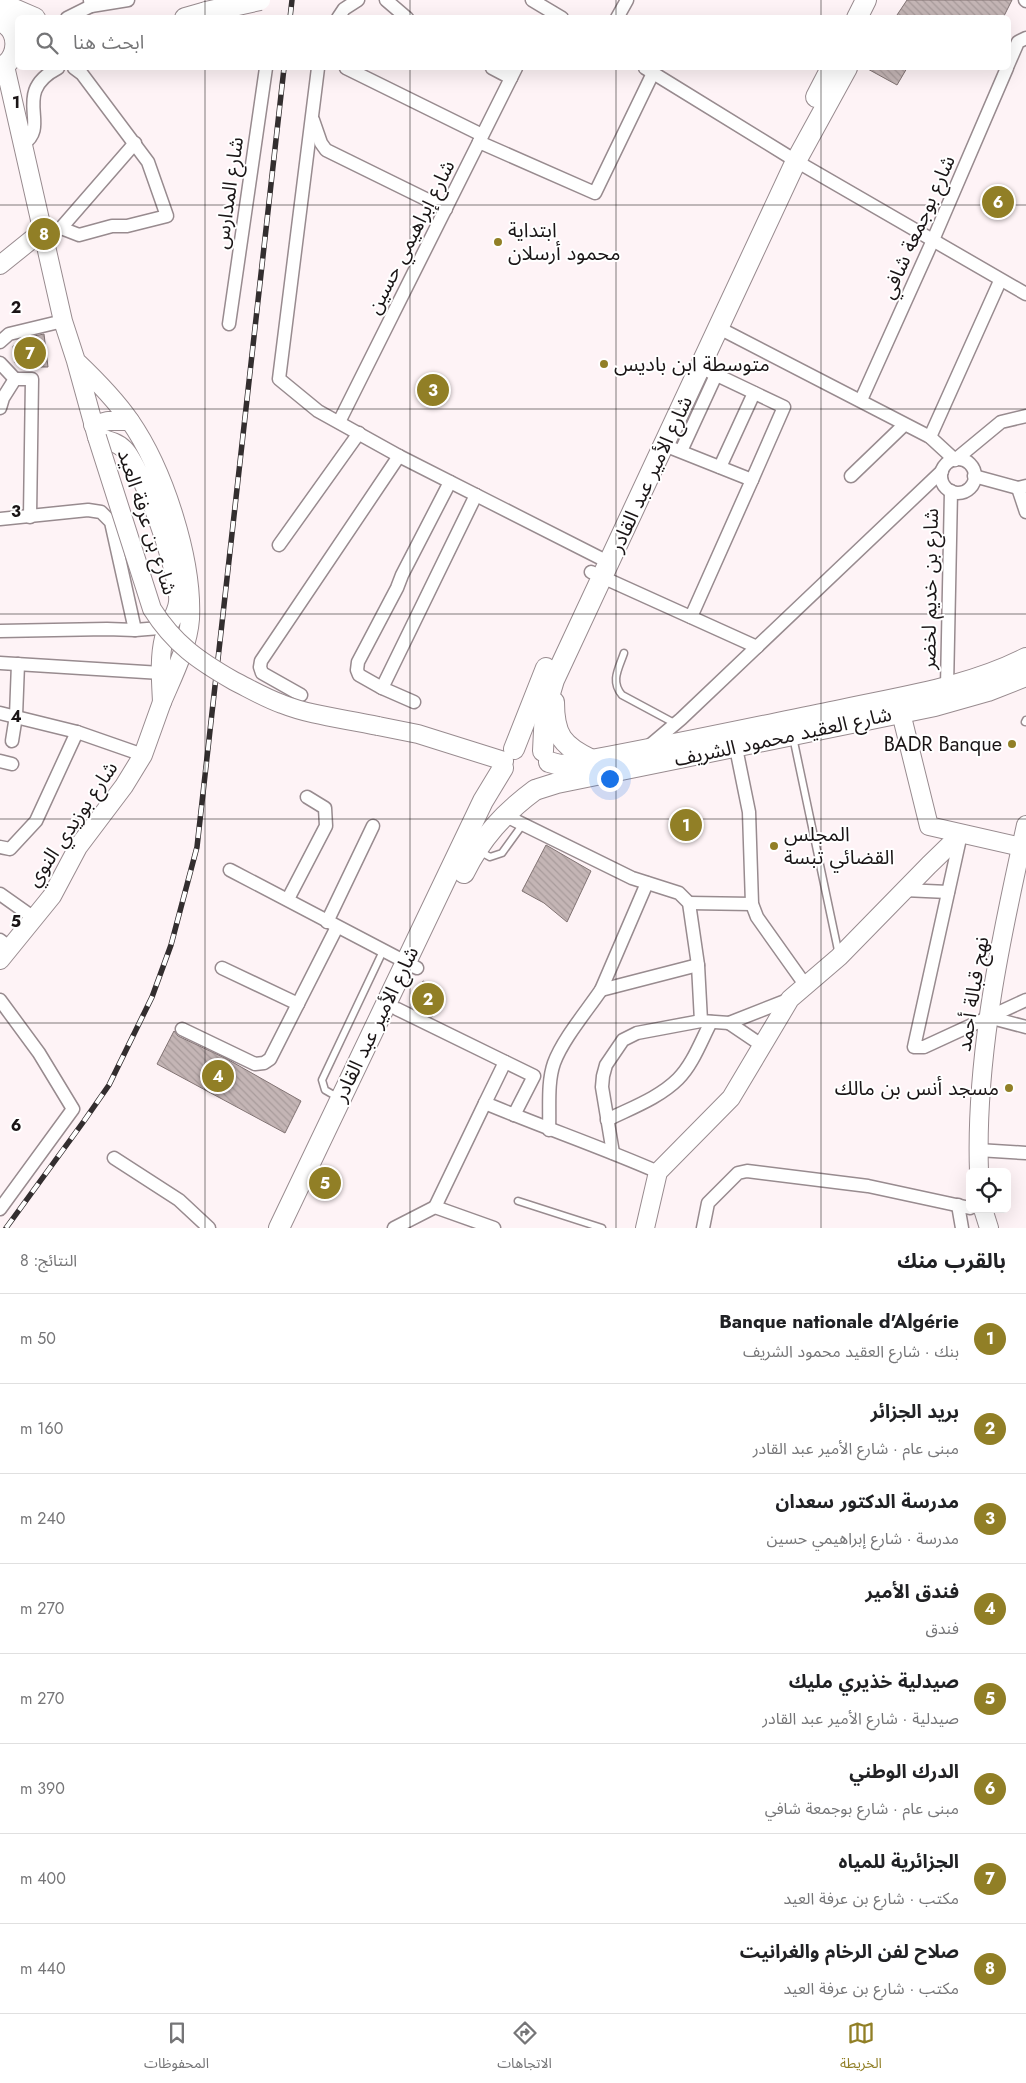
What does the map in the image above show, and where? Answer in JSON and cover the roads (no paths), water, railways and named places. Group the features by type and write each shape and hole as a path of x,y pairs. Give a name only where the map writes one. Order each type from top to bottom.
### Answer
{"main road":[{"path":"196,15 260,0"},
{"path":"858,15 866,0"},
{"path":"872,15 880,0"},
{"path":"0,3 28,15"},
{"path":"6,22 15,37"},
{"path":"8,64 15,48"},
{"name":"شارع الأمير عبد القادر","path":"546,757 545,710 554,680 600,567 673,448 708,371 719,328 830,70"},
{"name":"شارع الأمير عبد القادر","path":"293,1228 397,1009 411,966 483,801 507,759 533,697 600,567 791,158 846,70"},
{"name":"شارع العقيد محمود الشريف","path":"546,757 560,764 643,751 947,686 1002,670 1026,658"},
{"name":"شارع العقيد محمود الشريف","path":"536,789 557,783 901,713 970,697 1026,676"},
{"path":"554,680 555,721 560,736 569,748 592,760"},
{"path":"528,745 546,757 550,773 547,781 536,789 528,792 513,788 504,776 507,759 528,745"},
{"name":"شارع الأمير عبد القادر","path":"279,1228 340,1099 475,850 504,815 536,789"}],"street":[{"path":"72,15 90,3 128,0"},
{"path":"237,0 240,15"},
{"path":"340,15 344,9 358,0"},
{"path":"386,0 404,15"},
{"path":"532,0 548,9"},
{"path":"619,15 627,0"},
{"name":"شارع بوجمعة شافي","path":"1011,59 1018,42 1026,38"},
{"name":"شارع بن عرفة العيد","path":"8,64 41,232 63,321 95,431 152,609 164,628 200,662 258,694 283,705 418,734 507,759"},
{"path":"23,144 30,140 35,130 33,96 36,87 44,77 55,70"},
{"path":"0,265 41,232 61,228 80,235 112,226 127,226 167,216 148,162 77,70"},
{"name":"شارع المدارس","path":"229,324 266,70"},
{"path":"318,70 280,379 318,411 399,456 476,495 691,617 757,647"},
{"path":"350,70 481,139 595,193 650,70 791,158 1000,281 1026,294"},
{"path":"501,70 514,73"},
{"name":"شارع بوجمعة شافي","path":"861,400 1006,70"},
{"name":"شارع إبراهيمي حسين","path":"339,422 514,73"},
{"path":"312,115 321,143 326,150 446,209"},
{"path":"61,228 135,144"},
{"path":"930,437 1000,281"},
{"path":"0,342 9,334 63,321"},
{"path":"719,328 930,437 955,460 961,460 970,465 974,482 967,490 956,493 944,485 942,472"},
{"name":"شارع بوزيدي النوي","path":"4,949 52,896 78,847 124,786 143,755 183,651 190,620 190,584 186,560 174,519 153,465 130,421 100,384 76,361"},
{"path":"0,363 15,379 32,379 30,516"},
{"path":"691,617 784,408 708,371"},
{"path":"0,408 3,398 15,379"},
{"path":"720,467 754,393"},
{"path":"643,751 676,724 942,472 947,464 955,460 1001,422 1026,416"},
{"path":"95,431 108,421 130,421"},
{"path":"851,476 904,425"},
{"name":"شارع بوزيدي النوي","path":"95,431 126,450 152,500 177,591 178,603 162,648 162,702"},
{"path":"280,546 359,433"},
{"path":"673,448 752,480"},
{"path":"301,695 262,673 261,661 399,456"},
{"path":"974,476 1022,487 1026,512"},
{"path":"414,702 358,675 356,670 358,662 398,588 450,482"},
{"name":"شارع بن خديم لخضر","path":"947,686 951,491"},
{"path":"382,688 476,495"},
{"path":"0,519 88,510 101,512 111,522 135,630"},
{"path":"0,631 135,630 169,628 190,620"},
{"path":"0,663 161,673"},
{"path":"12,741 16,716 18,664"},
{"path":"0,713 77,732 143,755"},
{"path":"901,713 929,826 931,846 929,864"},
{"path":"0,847 10,849 36,821 77,732"},
{"path":"736,748 749,812 752,904 757,917 806,986"},
{"path":"288,899 326,826 325,808 307,797"},
{"path":"504,815 601,863 647,883 679,893 689,903 706,1022 691,1062 678,1079 663,1092 608,1120"},
{"name":"نهج قبالة أحمد","path":"979,1168 978,1123 988,1017 1026,825"},
{"path":"182,1029 255,1064 270,1060 298,1004 373,826"},
{"path":"929,826 1021,847"},
{"path":"613,1153 602,1087 602,1076 606,1065 623,1040 637,1033 706,1022 729,1023 790,999 839,957 929,864 961,834"},
{"path":"961,834 914,1047 924,1047 1026,1000"},
{"path":"230,870 288,899 411,966"},
{"path":"549,1130 550,1084 554,1063 565,1043 601,990 647,883"},
{"path":"904,890 948,892"},
{"path":"0,894 34,918"},
{"path":"689,903 752,904"},
{"path":"601,990 698,965"},
{"path":"222,968 298,1004"},
{"path":"645,1228 658,1172 731,1098 790,999"},
{"path":"0,1000 39,1053 73,1109 0,1209"},
{"path":"397,1009 550,1084"},
{"path":"988,1017 1026,1027"},
{"path":"729,1023 762,1046"},
{"path":"394,1228 435,1207 505,1062"},
{"path":"514,1115 534,1076"},
{"path":"485,1103 658,1172"},
{"path":"978,1150 1026,1153"},
{"path":"114,1158 179,1200 208,1228"},
{"path":"703,1228 708,1202 738,1174 747,1171 868,1186 966,1207"},
{"path":"435,1207 494,1228"},
{"path":"962,1228 971,1213"},
{"path":"977,1213 989,1228"}],"lane":[{"path":"624,653 615,680 617,689 622,695 676,724"},
{"path":"793,736 839,957"},
{"path":"475,850 490,857 502,853 523,824"},
{"path":"340,1099 325,1090 322,1080 383,951"},
{"path":"518,1201 602,1228"}],"railway":[{"path":"290,15 292,0"},
{"path":"6,1228 109,1085 152,997 171,945 197,847 284,70"}],"place":[{"name":"الدرك الوطني","path":"998,202"},
{"name":"صلاح لفن الرخام والغرانيت","path":"44,234"},
{"name":"ابتداية محمود أرسلان","path":"498,242"},
{"name":"الجزائرية للمياه","path":"30,353"},
{"name":"متوسطة ابن باديس","path":"604,364"},
{"name":"مدرسة الدكتور سعدان","path":"433,390"},
{"name":"BADR Banque","path":"1012,744"},
{"name":"Banque nationale d'Algérie","path":"686,825"},
{"name":"المجلس القضائي تبسة","path":"774,846"},
{"name":"بريد الجزائر","path":"428,999"},
{"name":"فندق الأمير","path":"218,1076"},
{"name":"مسجد أنس بن مالك","path":"1009,1088"},
{"name":"صيدلية خذيري مليك","path":"325,1183"}]}
